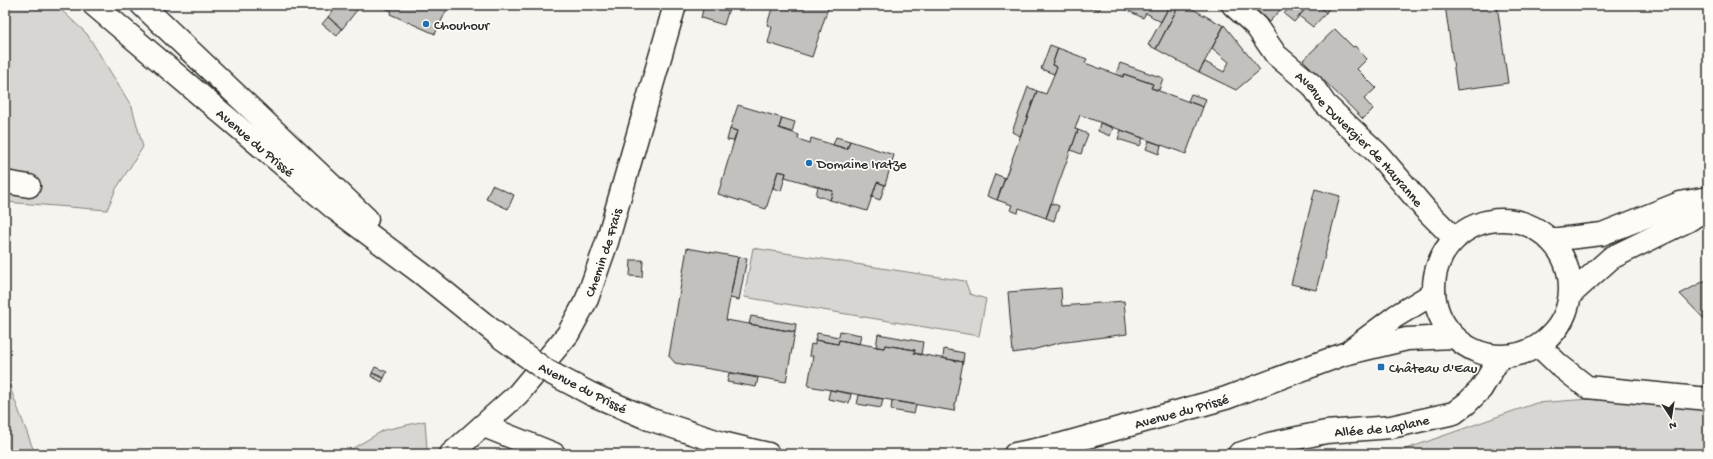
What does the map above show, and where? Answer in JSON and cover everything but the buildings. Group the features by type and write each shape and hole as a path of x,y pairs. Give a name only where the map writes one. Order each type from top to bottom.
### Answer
{"main road":[{"name":"Avenue du Prissé","path":"94,5 335,209 421,273 503,339 546,371 591,394 656,422 722,443 768,454"},
{"name":"Avenue du Prissé","path":"142,5 346,199 421,273"},
{"name":"Chemin de Frais","path":"451,454 518,394 568,334 587,299 607,242 675,5"},
{"name":"Avenue Duvergier de Hauranne","path":"1233,5 1256,26 1276,55 1312,85 1324,104 1377,153 1425,209 1455,239"},
{"path":"5,182 30,186"},
{"path":"1550,240 1602,234 1680,203 1708,198"},
{"path":"1570,294 1611,258 1689,220 1708,208"},
{"path":"1492,221 1508,221 1533,228 1550,240 1562,255 1569,274 1570,294 1566,314 1555,332 1540,346 1520,354 1500,357 1483,354 1467,347 1454,337 1443,324 1437,309 1434,293 1436,273 1443,254 1455,239 1472,227 1492,221"},
{"name":"Avenue du Prissé","path":"1344,354 1396,316 1434,293"},
{"name":"Avenue du Prissé","path":"1015,454 1059,445 1226,398 1344,354 1407,339 1454,337"},
{"path":"1540,346 1559,365 1587,387 1708,399"},
{"name":"Allée de Laplane","path":"1239,454 1269,444 1326,432 1391,426 1454,413 1481,389 1500,357"},
{"path":"484,426 554,454"}],"shaded area":[{"path":"5,5 56,5 87,34 132,107 143,147 116,189 107,210 5,202"},
{"path":"753,248 965,281 970,294 986,299 979,336 744,297"},
{"path":"5,374 35,454 5,454"},
{"path":"1669,393 1708,413 1708,454 1392,454 1536,403"},
{"path":"425,421 427,449 423,454 343,454 384,430"}],"place":[{"name":"Chouhour","path":"426,24"},
{"name":"Domaine Iratze","path":"809,163"},
{"name":"Château d'Eau","path":"1381,367"}]}
